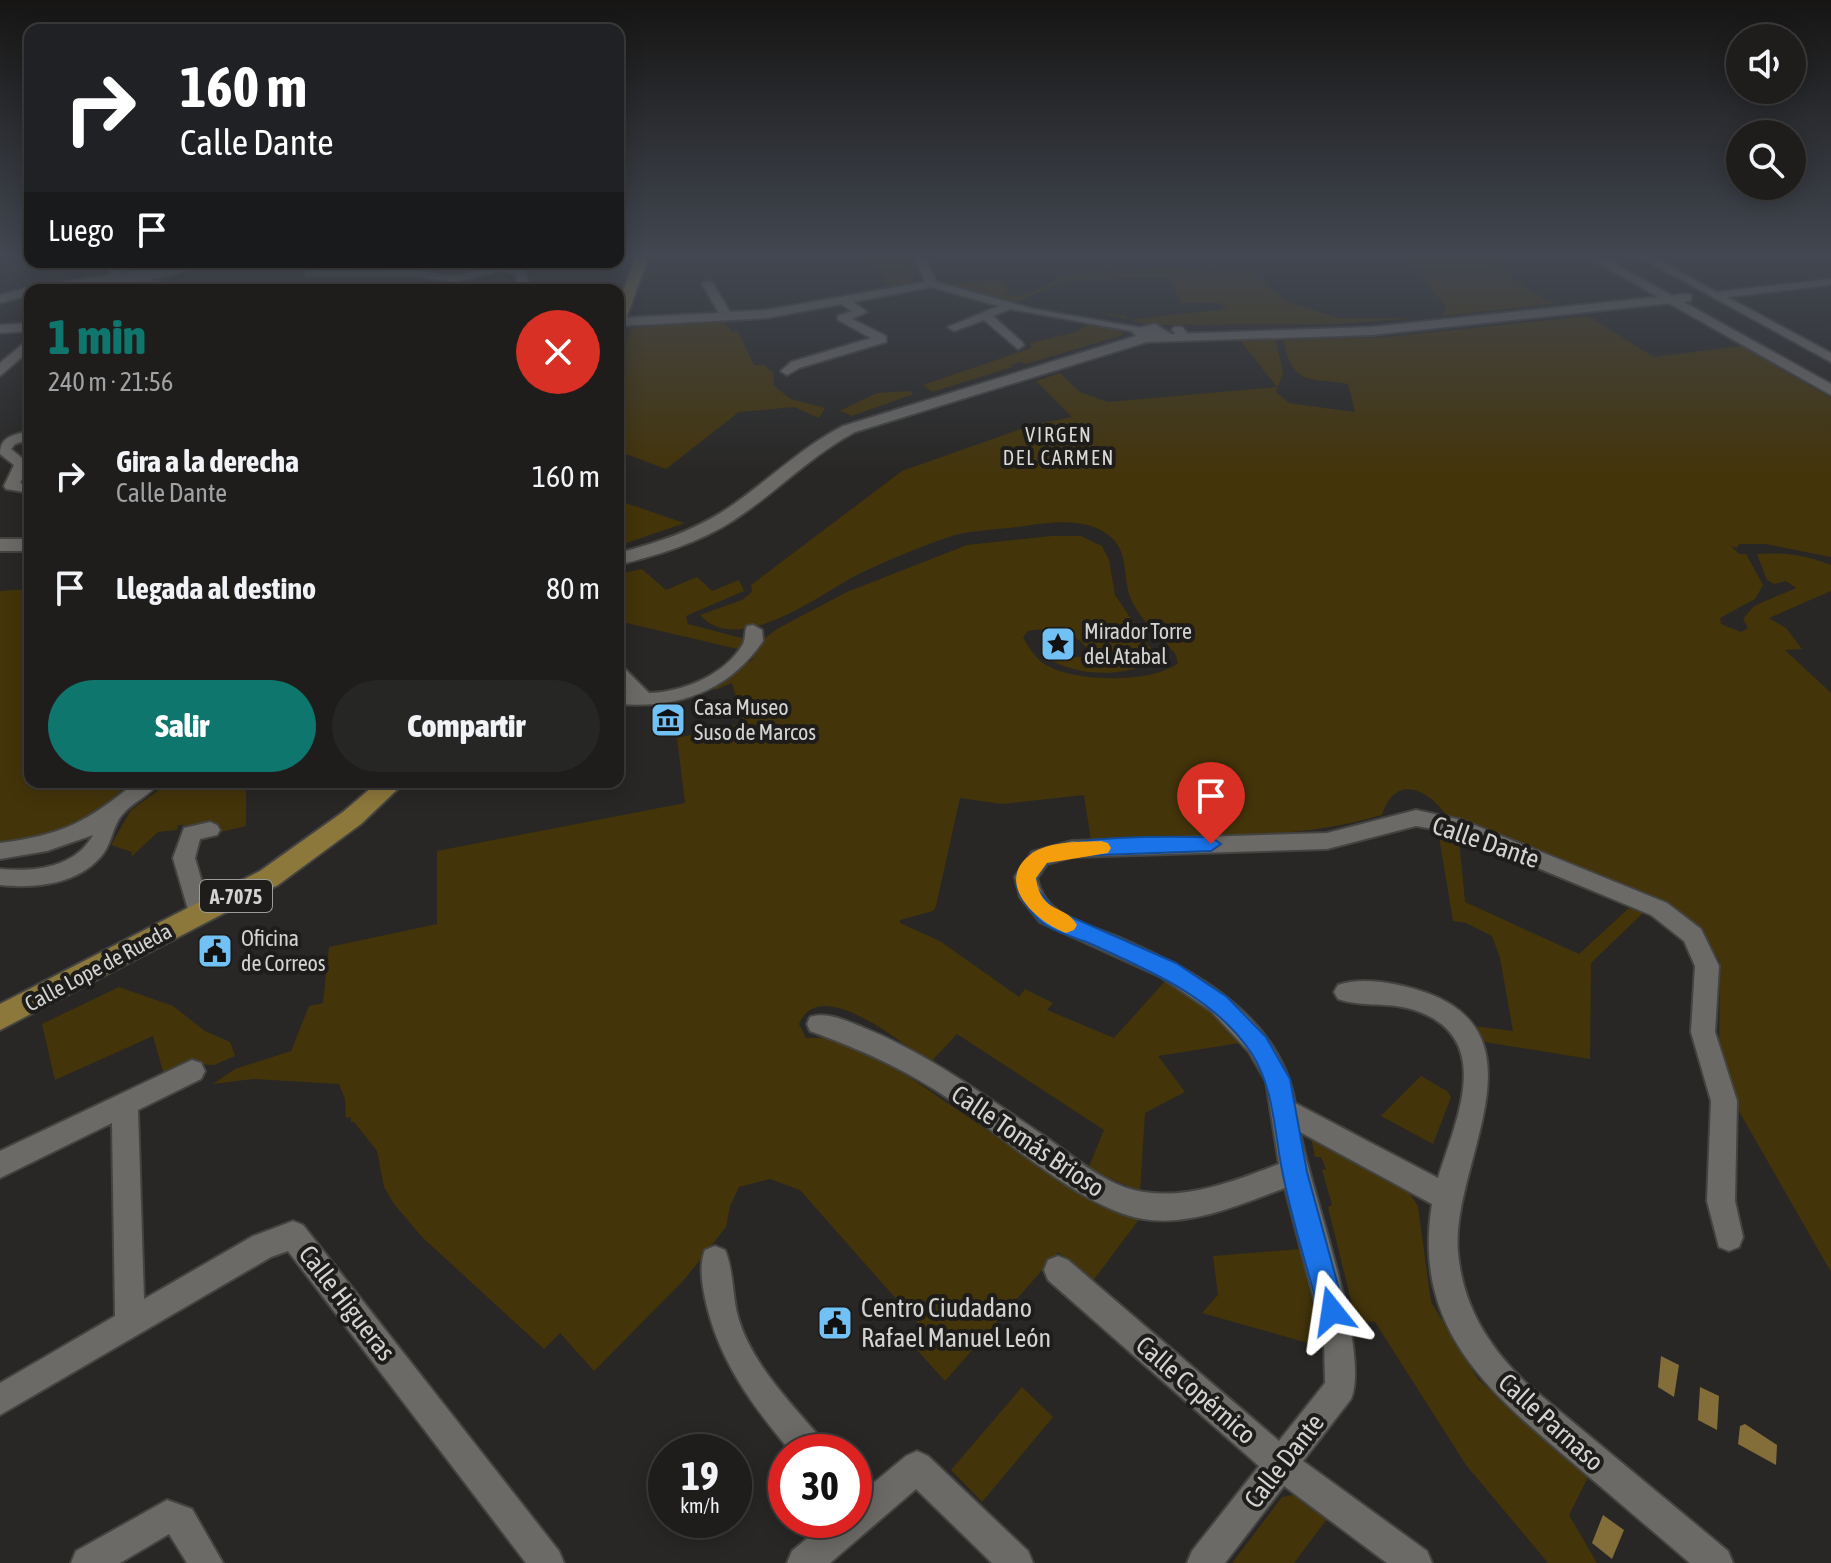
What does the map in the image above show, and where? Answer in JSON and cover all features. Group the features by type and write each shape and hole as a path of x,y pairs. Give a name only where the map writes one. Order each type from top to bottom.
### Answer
{"main road":[{"name":"Calle Lope de Rueda","path":"0,1018 269,878 352,818 386,788"}],"street":[{"path":"787,371 795,365 882,339 861,328"},
{"path":"1005,328 1018,345"},
{"path":"1123,328 1151,333 1280,333 1394,328"},
{"path":"1727,328 1831,390"},
{"path":"1733,328 1831,379"},
{"path":"1776,328 1831,358"},
{"path":"624,558 653,551 729,515 820,443 849,429 1151,333"},
{"path":"0,371 24,351"},
{"path":"24,437 10,441 3,450 22,464 11,486 24,488"},
{"path":"0,545 24,545"},
{"path":"624,699 646,701 692,693 737,664 754,641 753,630"},
{"path":"624,678 646,701"},
{"path":"0,851 50,845 83,834 142,788"},
{"path":"0,877 35,879 76,864 95,849 113,812"},
{"name":"Calle Dante","path":"1204,1563 1340,1388 1339,1338 1294,1172 1278,1079 1258,1044 1219,1004 1169,970 1048,916 1028,891 1026,877 1031,865 1040,858 1072,849 1327,841 1416,818 1455,825 1659,909 1693,935 1707,966 1703,1032 1724,1101 1721,1201 1729,1237"},
{"path":"200,913 184,858 191,833 210,830"},
{"name":"Calle Parnaso","path":"1346,992 1411,995 1440,1008 1471,1040 1479,1069 1475,1101 1447,1197 1442,1236 1445,1284 1465,1331 1503,1384 1716,1563"},
{"name":"Calle Tomás Brioso","path":"819,1024 852,1031 908,1059 1113,1198 1158,1207 1210,1201 1294,1172"},
{"path":"0,1165 192,1071"},
{"path":"125,1103 130,1324"},
{"path":"1284,1110 1447,1197"},
{"name":"Calle Higueras","path":"0,1400 263,1246 293,1235 547,1563"},
{"path":"715,1260 718,1303 732,1348 758,1389 797,1434"},
{"name":"Calle Copérnico","path":"1058,1270 1282,1465 1415,1563"},
{"path":"872,1497 917,1467 1016,1563"},
{"path":"88,1563 167,1517 180,1521 206,1563"},
{"path":"804,1563 828,1538"}],"shaded area":[{"path":"631,328 729,328 732,332 738,331 754,365 764,365 774,373 774,386 791,399 825,408 819,418 794,407 739,412 666,469 624,453 624,348"},
{"path":"1082,328 1114,328 1121,330 1123,335 1026,364 1010,365 1013,367 932,392 923,385 1031,348 1031,343"},
{"path":"1473,328 1607,328 1654,357 1741,346 1831,398 1831,557 1766,544 1739,544 1737,548 1730,545 1739,554 1746,554 1763,585 1755,599 1720,618 1721,624 1741,632 1748,628 1743,619 1754,606 1796,588 1786,581 1774,584 1767,580 1757,554 1795,555 1831,565 1831,591 1769,618 1786,628 1802,649 1785,650 1831,693 1831,1272 1736,1106 1719,1048 1720,962 1701,930 1666,904 1446,815 1430,798 1412,790 1395,794 1382,815 1311,830 1238,836 1091,840 1084,795 1002,804 960,798 936,906 933,911 900,920 900,923 940,941 1019,997 1025,989 1053,1003 1047,1010 1114,1038 1167,979 1217,1015 1246,1042 1158,1056 1185,1092 1145,1113 1140,1191 1088,1169 1104,1130 957,1034 930,1063 883,1029 843,1009 825,1006 810,1010 799,1024 806,1038 830,1038 871,1051 1099,1206 1140,1218 1093,1281 1058,1252 945,1381 908,1340 920,1326 800,1190 770,1179 739,1187 730,1206 726,1227 684,1280 594,1371 560,1333 544,1349 422,1237 384,1187 377,1151 351,1122 351,1117 346,1118 345,1099 339,1084 253,1079 213,1084 235,1069 291,1051 309,1006 323,1003 329,947 437,924 437,851 685,803 677,738 744,723 732,683 715,690 713,685 752,660 761,641 777,629 847,592 967,545 1081,536 1102,546 1109,560 1115,595 1152,650 1151,662 1113,673 1071,668 1047,658 1046,652 1061,659 1086,656 1088,650 1077,638 1053,630 1028,631 1023,637 1033,652 1043,663 1059,671 1093,677 1150,675 1178,663 1175,653 1145,621 1132,601 1118,545 1102,531 1079,523 1042,524 954,535 871,568 804,606 758,626 736,630 717,627 700,615 742,600 752,592 751,585 902,471 1029,426 1072,417 1036,381 1060,373 1080,392 1108,402 1277,387 1240,340 1276,340 1283,373 1276,392 1289,403 1355,412 1348,384 1304,377 1292,365 1283,340 1386,337"},
{"path":"909,391 914,394 852,416 841,411 831,415 877,393"},
{"path":"624,502 685,523 624,544"},
{"path":"642,569 666,590 697,577 712,591 739,580 744,591 686,616 688,624 749,640 742,650 624,622 624,573"},
{"path":"24,589 24,788 124,788 87,816 55,832 38,838 0,843 0,591"},
{"path":"162,788 246,788 246,826 213,834 182,829 183,825 178,825 177,830 158,832 131,857 132,852 111,845 131,810"},
{"path":"1438,831 1459,839 1465,902 1579,954 1629,908 1643,913 1591,963 1590,1059 1485,1042 1473,1026 1513,1031 1500,958 1492,936 1466,923 1453,921"},
{"path":"119,987 173,1006 205,1031 230,1042 235,1056 214,1065 189,1064 164,1075 153,1036 55,1080 42,1024"},
{"path":"1421,1076 1447,1091 1451,1097 1433,1144 1381,1116"},
{"path":"1311,1138 1385,1173 1409,1193 1418,1206 1431,1302 1478,1379 1589,1475 1569,1515 1597,1563 1548,1563 1466,1465 1375,1322 1356,1321 1328,1207 1332,1205 1322,1170 1326,1169 1321,1157 1315,1157"},
{"path":"1300,1249 1322,1347 1202,1313 1218,1295 1213,1256"},
{"path":"1661,1356 1679,1365 1674,1397 1658,1387"},
{"path":"1022,1387 1053,1417 982,1502 951,1470"},
{"path":"1700,1387 1719,1396 1717,1430 1698,1420"},
{"path":"1745,1424 1777,1445 1776,1465 1738,1444 1740,1426"},
{"path":"1298,1494 1327,1519 1294,1563 1232,1563 1282,1497"},
{"path":"1603,1515 1624,1530 1612,1559 1592,1543"}],"slow traffic":[{"path":"1066,925 1048,916 1035,904 1028,891 1026,877 1031,865 1040,858 1072,849 1101,848"}],"place":[{"name":"Mirador Torre del Atabal","path":"1058,644"},
{"name":"Casa Museo Suso de Marcos","path":"668,720"},
{"name":"Oficina de Correos","path":"215,951"},
{"name":"Centro Ciudadano Rafael Manuel León","path":"835,1323"}],"district":[{"name":"VIRGEN DEL CARMEN","path":"1059,446"}],"route":[{"path":"1211,844 1072,849 1040,858 1031,865 1026,877 1028,891 1035,904 1048,916 1169,970 1219,1004 1258,1044 1278,1079 1294,1172 1332,1311"}]}
